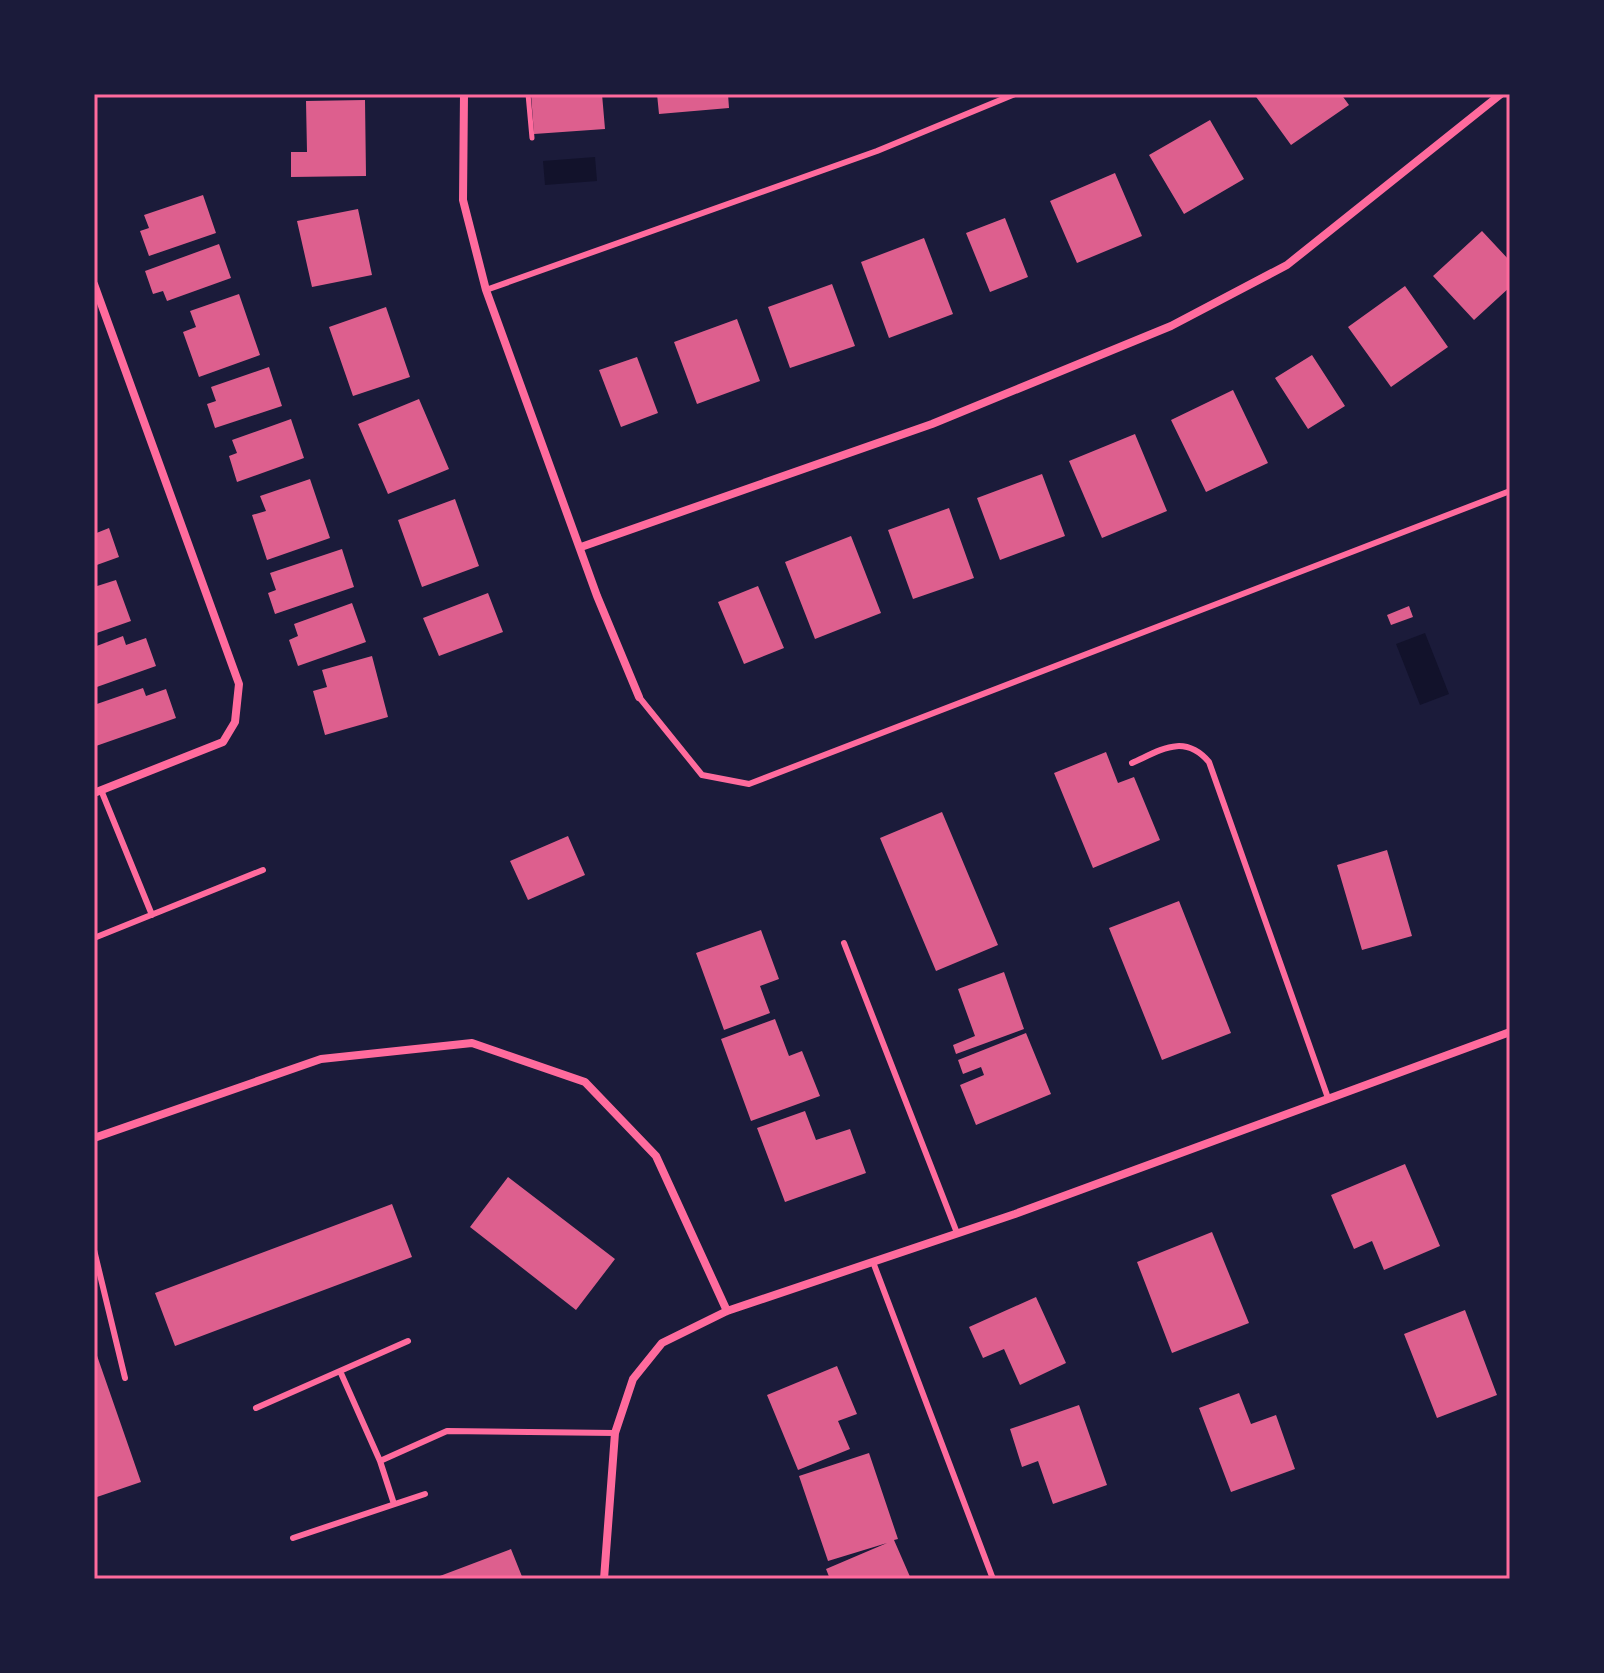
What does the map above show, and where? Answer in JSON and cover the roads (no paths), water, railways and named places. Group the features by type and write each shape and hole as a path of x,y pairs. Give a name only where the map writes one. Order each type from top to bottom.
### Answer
{"street":[{"path":"464,94 463,200 486,290 597,596 639,697"},
{"path":"581,547 932,424 1171,326 1287,265 1501,94"},
{"path":"94,284 239,684 235,722 223,742 97,792"},
{"path":"604,1579 615,1433 633,1379 662,1343 727,1311 957,1233 1510,1032"},
{"path":"94,1138 321,1059 472,1043 585,1082 656,1156 727,1311"}],"lane":[{"path":"486,290 877,151 1015,94"},
{"path":"639,697 702,775 749,784 1510,491"},
{"path":"1132,763 1169,747 1187,745 1200,752 1209,762 1328,1098"},
{"path":"97,792 152,915"},
{"path":"94,938 263,870"},
{"path":"844,943 957,1233"},
{"path":"94,1250 125,1378"},
{"path":"873,1262 993,1579"},
{"path":"256,1408 408,1341"},
{"path":"340,1371 380,1461 394,1504"},
{"path":"380,1461 447,1431 615,1433"},
{"path":"293,1538 425,1494"}]}
